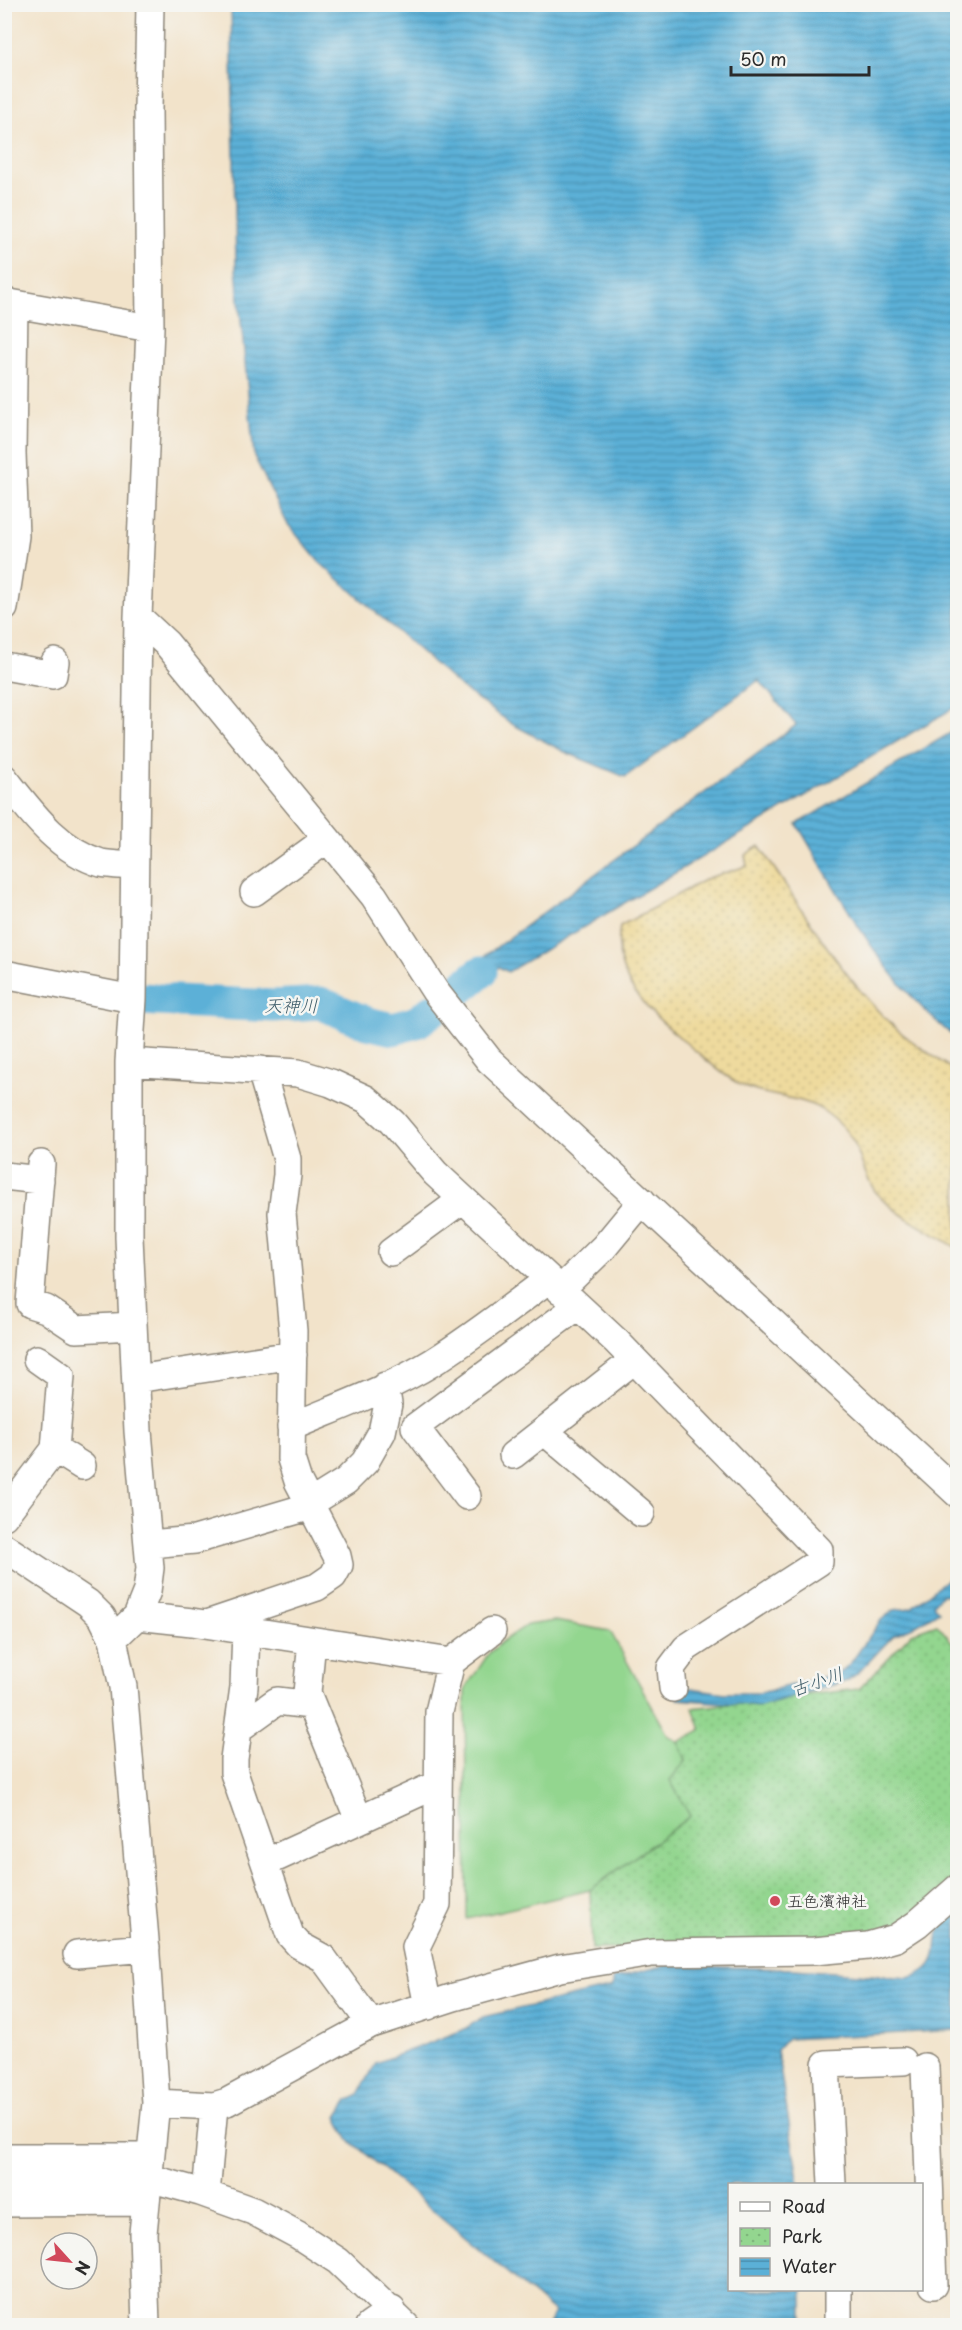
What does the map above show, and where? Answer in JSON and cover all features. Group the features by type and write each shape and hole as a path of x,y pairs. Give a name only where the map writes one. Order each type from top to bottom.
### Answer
{"street":[{"path":"113,1639 137,1616 147,1591 150,1568 138,1431 129,1237 129,1062 133,999 138,617 150,328 150,4"},
{"path":"4,608 15,536 9,303 150,328"},
{"path":"138,617 167,644 374,896 435,991 489,1060 957,1494"},
{"path":"4,666 53,675 55,662"},
{"path":"4,778 49,832 75,851 102,863 134,866"},
{"path":"254,892 327,839"},
{"path":"4,974 133,999"},
{"path":"129,1062 298,1073 331,1083 366,1099 392,1122 435,1173 634,1360 819,1550 819,1562 686,1648 671,1668 673,1688"},
{"path":"207,1624 317,1587 333,1576 339,1565 337,1556 298,1481 291,1459 293,1331 282,1213 287,1159 261,1070"},
{"path":"4,1176 41,1172 30,1304 46,1309 76,1329 133,1326"},
{"path":"391,1252 463,1199"},
{"path":"467,1496 415,1427 562,1291 604,1248 642,1201"},
{"path":"291,1427 385,1386 562,1291"},
{"path":"136,1379 293,1355"},
{"path":"4,1516 55,1449 61,1376 37,1359"},
{"path":"513,1455 634,1360"},
{"path":"149,1544 195,1540 310,1505 346,1481 365,1462 382,1432 388,1404 385,1386"},
{"path":"544,1431 641,1513"},
{"path":"55,1449 82,1466"},
{"path":"4,1547 88,1603 102,1617 113,1639 123,1687 146,1948 156,2103 143,2234 146,2325"},
{"path":"137,1616 207,1624 451,1662"},
{"path":"246,1630 244,1688 234,1773 290,1935 299,1945 323,1958 371,2024"},
{"path":"428,2006 416,1947 436,1904 439,1712 451,1662 492,1631"},
{"path":"312,1641 307,1693 359,1820"},
{"path":"238,1729 277,1701 311,1705"},
{"path":"265,1863 438,1784"},
{"path":"156,2103 214,2106 228,2102 371,2024 560,1968 652,1953 814,1951 868,1946 896,1938 917,1924 957,1888"},
{"path":"77,1954 146,1948"},
{"path":"832,2183 826,2064 914,2064 937,2285"},
{"path":"206,2194 214,2106"},
{"path":"4,2157 148,2179 206,2194 253,2211 298,2235 338,2261 399,2318"},
{"path":"4,2179 148,2179"},
{"path":"4,2203 148,2179"},
{"path":"838,2291 838,2325"},
{"path":"369,2325 399,2318"}],"sand":[{"path":"759,846 833,956 866,998 901,1032 957,1073 957,1248 902,1215 875,1191 856,1147 833,1118 805,1102 753,1090 729,1078 649,1010 628,981 622,965 619,946 620,926 708,878 747,866 745,855"}],"green space":[{"path":"555,1621 610,1631 668,1735 678,1742 686,1760 670,1780 690,1816 590,1890 467,1919 465,1689 489,1653 503,1641 527,1625"},
{"path":"937,1624 957,1648 957,1878 896,1929 863,1939 681,1948 592,1949 590,1890 690,1816 669,1780 686,1760 678,1742 701,1730 693,1708 859,1689 912,1633"}],"water":[{"path":"231,5 957,5 957,706 508,972 499,967 485,977 474,964 796,725 759,680 625,777 565,752 512,724 458,685 319,562 287,523 254,456 236,269"},
{"path":"957,729 957,1039 907,992 886,966 849,911 797,824"},
{"name":"古小川","path":"957,1567 957,1594 941,1595 933,1604 939,1611 913,1627 894,1635 859,1672 847,1681 760,1706 678,1699 678,1686 725,1693 760,1693 839,1673 850,1664 881,1620 894,1610 911,1608 946,1580"},
{"path":"957,1908 957,2030 787,2039 777,2050 799,2183 728,2183 728,2291 803,2291 803,2325 549,2325 554,2312 348,2139 337,2117 347,2101 358,2096 376,2063 463,2030 483,2017 613,1987 613,1978 667,1965 794,1969 909,1978 924,1971 931,1964 935,1955 937,1938 946,1920"}],"waterway":[{"name":"天神川","path":"451,996 481,972"},
{"name":"天神川","path":"140,999 273,1006 320,1003 367,1023 393,1029 417,1022 433,1010"}],"place":[{"name":"五色濱神社","path":"775,1901"}]}
